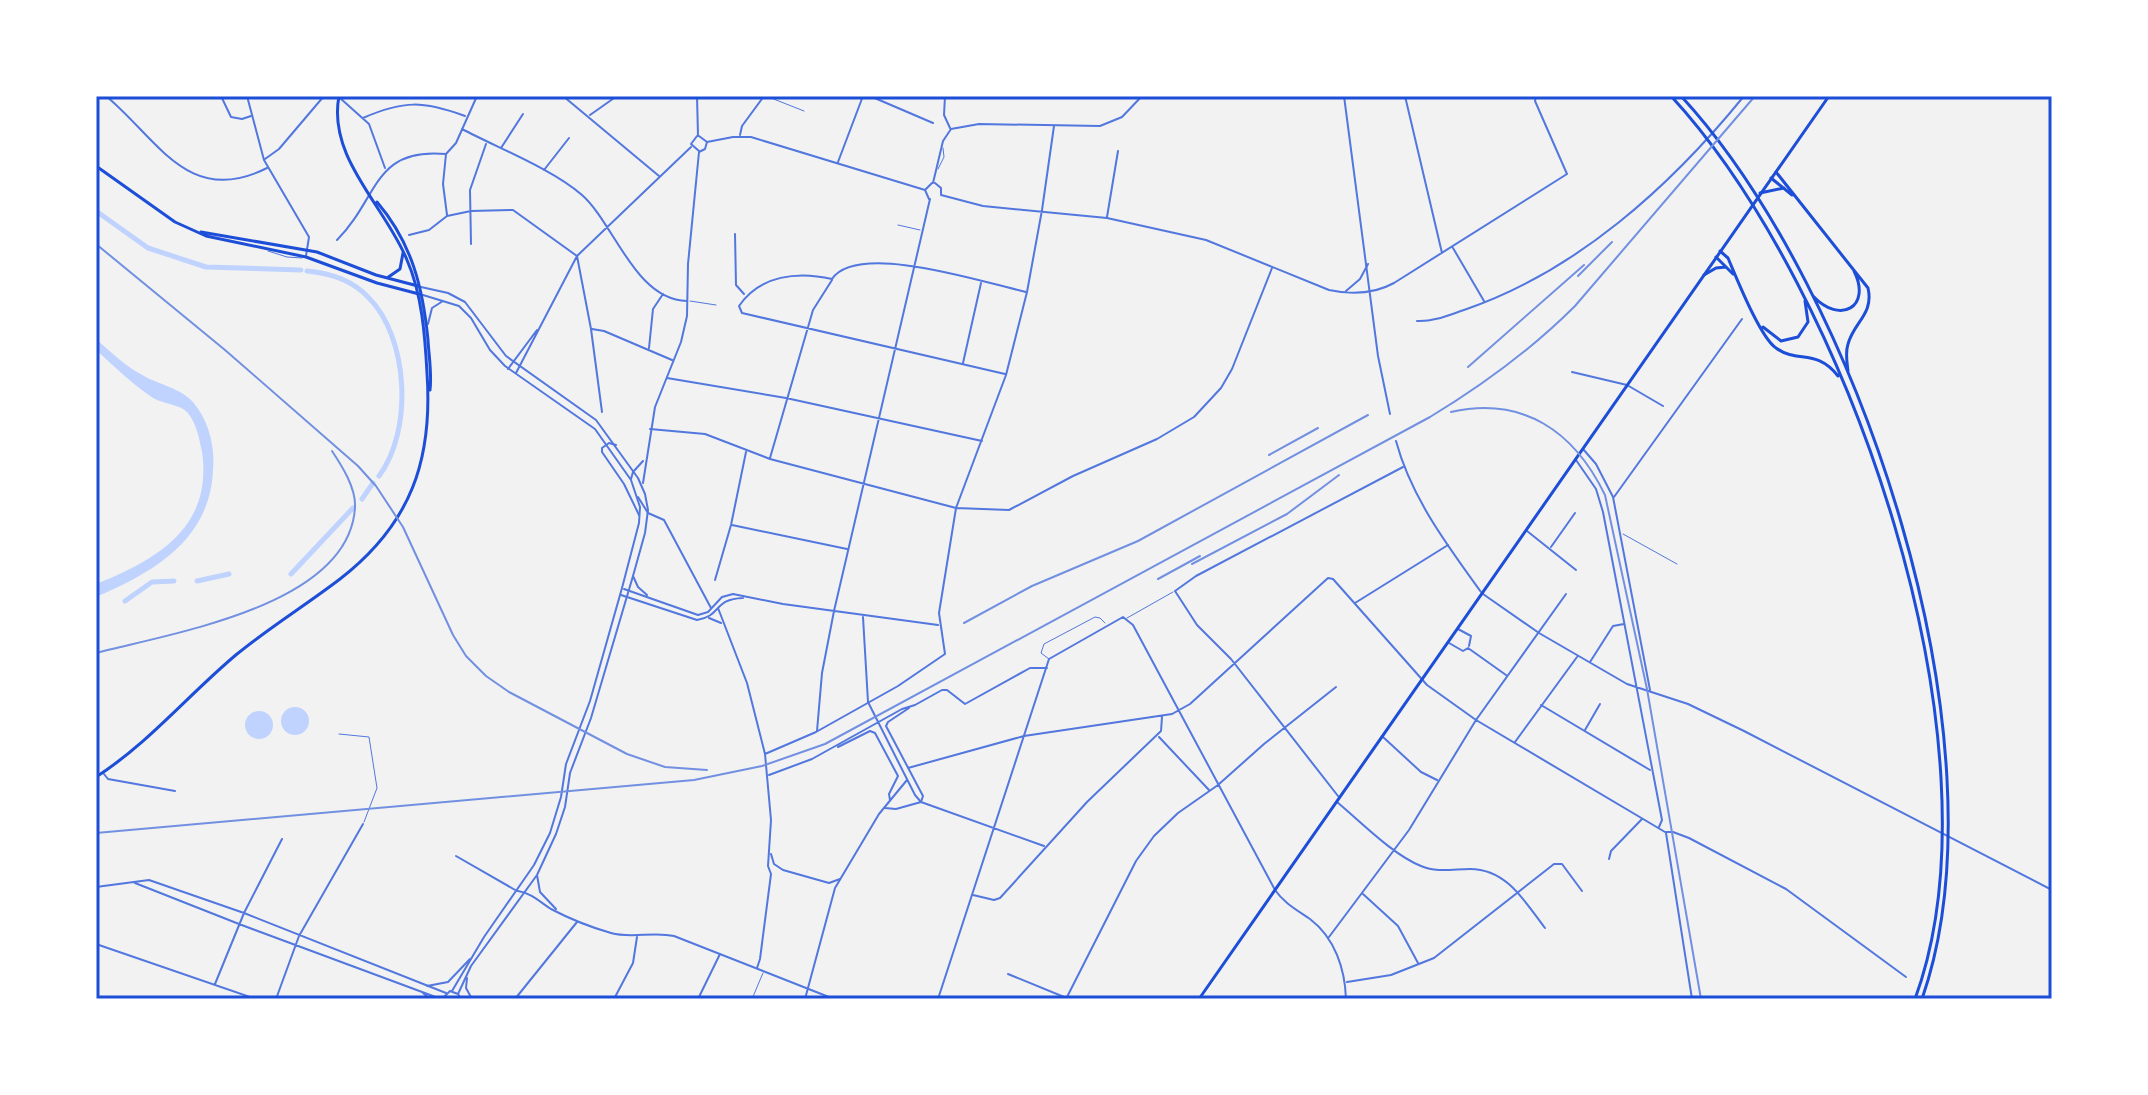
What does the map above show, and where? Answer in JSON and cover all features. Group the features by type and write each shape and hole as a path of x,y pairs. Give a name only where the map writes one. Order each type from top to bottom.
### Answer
{"main road":[{"path":"1671,96 1717,150 1757,212 1805,298 1843,382 1885,498 1915,608 1935,721 1943,821 1935,925 1915,999"},
{"path":"1681,96 1722,145 1763,208 1811,294 1849,379 1887,479 1922,606 1943,731 1950,824 1947,889 1940,936 1922,999"},
{"path":"1199,999 1829,96"},
{"path":"339,97 337,117 343,144 370,194 409,251 427,329 429,394"},
{"path":"96,166 104,175 175,222 197,231 266,250 306,257 377,283 420,294"},
{"path":"1776,172 1866,284 1870,298 1867,313 1848,344 1849,379"},
{"path":"1771,178 1796,197"},
{"path":"1760,193 1784,188"},
{"path":"374,200 403,249 418,286"},
{"path":"197,231 307,249 385,278 418,286"},
{"path":"385,278 402,267 403,249"},
{"path":"1720,251 1728,258 1766,338 1777,349 1821,360 1843,382"},
{"path":"1716,257 1736,276"},
{"path":"1811,294 1825,308 1833,311 1846,310 1853,305 1860,294 1860,285 1848,261"},
{"path":"1704,275 1716,268 1726,267"},
{"path":"96,777 143,742 239,653 340,579 380,542 404,507 420,469 429,420 420,294"},
{"path":"1760,324 1776,339 1794,339 1807,326 1805,298"}],"street":[{"path":"106,96 170,160 189,173 232,180 268,167"},
{"path":"221,96 231,117 242,119 252,116"},
{"path":"248,96 264,160 309,237 306,257"},
{"path":"264,160 276,152 324,96"},
{"path":"563,96 660,176"},
{"path":"589,116 617,96"},
{"path":"697,96 698,136"},
{"path":"740,136 742,126 765,96 804,111"},
{"path":"838,163 863,96"},
{"path":"870,96 933,123"},
{"path":"945,96 944,115 951,129"},
{"path":"933,183 942,145 951,129 979,124 1100,126 1111,124 1130,111 1142,96"},
{"path":"1344,96 1380,364 1390,414"},
{"path":"1405,96 1442,253"},
{"path":"816,732 822,673 847,549 880,419 913,266 934,199 941,195 983,206 1107,218 1206,240 1322,287 1344,293 1371,292 1390,286 1567,174 1535,101 1536,96"},
{"path":"1417,321 1434,320 1485,303 1533,279 1632,212 1683,166 1744,96"},
{"path":"339,97 369,124 385,169"},
{"path":"447,216 443,184 446,154 456,143 474,97"},
{"path":"363,118 390,106 412,103 466,117"},
{"path":"501,149 523,114"},
{"path":"765,754 816,732 929,667 945,654 939,613 956,508 1006,375 1027,292 1054,126"},
{"path":"462,129 544,171 584,196 640,274 663,293 679,300 716,305"},
{"path":"698,136 707,142"},
{"path":"515,374 577,256 692,146 692,140 698,136"},
{"path":"707,142 740,136 755,138 925,190"},
{"path":"544,171 569,138"},
{"path":"471,244 470,190 487,142"},
{"path":"699,152 705,149 707,142"},
{"path":"692,146 699,152"},
{"path":"1107,218 1118,151"},
{"path":"642,486 650,429 685,326 699,152"},
{"path":"337,240 352,223 385,169 415,155 446,154"},
{"path":"933,183 925,190 926,196 934,199"},
{"path":"933,183 941,188 941,195"},
{"path":"409,235 429,230 447,216 471,211 513,210 577,256 591,329 602,415 600,424"},
{"path":"898,225 922,231"},
{"path":"735,234 736,285 746,295"},
{"path":"1452,247 1485,303"},
{"path":"770,459 813,310 837,272 848,266 871,263 913,266 1027,292"},
{"path":"1344,293 1358,281 1368,264"},
{"path":"650,429 705,434 770,459 956,508 1009,510 1073,476 1157,439 1194,417 1221,388 1232,369 1273,267"},
{"path":"832,279 807,275 761,283 746,295 739,310 1006,375"},
{"path":"963,364 981,282"},
{"path":"418,286 452,294 465,302 513,362 600,424 634,471 642,486 648,513 629,590 588,725 570,773 558,829 537,875 469,970 458,994"},
{"path":"649,350 653,309 663,293"},
{"path":"420,294 445,300 465,312 490,350 508,369 589,424 631,480 648,513 664,520 711,611 719,616"},
{"path":"427,329 432,308 445,300"},
{"path":"1613,497 1742,319"},
{"path":"508,369 537,329"},
{"path":"591,329 604,331 674,361"},
{"path":"1572,372 1627,385 1663,406"},
{"path":"666,378 786,398 983,441"},
{"path":"1396,441 1403,467 1448,545 1482,593 1539,633 1577,657 1638,688 1650,690 1744,731 2052,890"},
{"path":"607,445 616,445"},
{"path":"607,445 602,452 624,484 640,516"},
{"path":"1582,448 1596,464 1613,497 1650,690"},
{"path":"715,580 731,525 746,451"},
{"path":"631,480 645,457"},
{"path":"1576,459 1601,501 1662,820 1659,827"},
{"path":"1127,618 1196,576 1403,467"},
{"path":"96,887 149,880 244,913 423,985 446,993 452,991 529,874 552,827 566,764 590,701 622,588 640,516 638,497"},
{"path":"1550,548 1575,513"},
{"path":"731,525 847,549"},
{"path":"1526,530 1576,570"},
{"path":"1620,533 1677,564"},
{"path":"1354,604 1448,545"},
{"path":"633,576 638,587 651,599"},
{"path":"908,768 1024,736 1162,717 1179,711 1235,665 1328,578 1333,579 1427,685 1476,720 1665,832 1675,832 1689,838 1786,889 1906,977"},
{"path":"622,588 702,615 718,608 728,599 747,597"},
{"path":"1175,591 1197,625 1235,665 1338,799 1395,849 1427,868 1473,869 1492,873 1507,881 1545,928"},
{"path":"1328,937 1395,849 1476,720 1566,594"},
{"path":"620,595 697,620 708,617 722,624"},
{"path":"708,617 726,595 939,625"},
{"path":"718,608 747,683 768,775 768,866 771,874 757,968"},
{"path":"863,615 868,702 921,802"},
{"path":"1049,659 1041,653 1044,644 1095,617 1102,619 1106,625"},
{"path":"938,999 1049,659 1121,617 1127,618"},
{"path":"1127,618 1275,890 1328,937 1337,953 1346,983 1346,999"},
{"path":"1589,663 1613,626 1626,624"},
{"path":"1448,642 1463,651 1468,648 1471,636 1457,628"},
{"path":"1468,648 1507,676"},
{"path":"1514,743 1577,657"},
{"path":"768,775 805,763 944,690 966,704 1032,667 1047,668"},
{"path":"1008,974 1068,998 1141,852 1165,823 1218,785 1336,687"},
{"path":"1584,731 1600,704"},
{"path":"1541,705 1652,772"},
{"path":"909,707 886,727 923,796 921,802"},
{"path":"972,894 997,899 1157,735 1162,729 1162,717"},
{"path":"834,748 873,731 898,776 889,795 891,801"},
{"path":"276,999 299,936 363,824 377,788 369,737 339,734"},
{"path":"1157,735 1210,791"},
{"path":"1382,736 1421,772 1439,781"},
{"path":"103,773 108,779 175,791"},
{"path":"805,999 832,896 885,808 907,780"},
{"path":"885,808 896,809 921,802 1045,847"},
{"path":"1609,859 1611,851 1643,819"},
{"path":"552,827 558,829"},
{"path":"1665,832 1692,999"},
{"path":"215,986 244,913 282,839"},
{"path":"770,853 774,864 783,870 827,883 841,878"},
{"path":"456,856 577,921 611,933 637,937 659,933 671,935 834,999"},
{"path":"1346,983 1380,978 1419,965 1447,950 1559,862 1582,891"},
{"path":"771,874 783,870"},
{"path":"529,874 530,879 534,879"},
{"path":"537,875 540,892 560,913"},
{"path":"134,882 422,992 442,999 446,993"},
{"path":"827,883 832,896"},
{"path":"1362,894 1398,926 1419,965"},
{"path":"515,999 577,921"},
{"path":"614,999 633,963 637,937"},
{"path":"96,944 256,999"},
{"path":"698,999 720,954"},
{"path":"423,985 448,982 473,955"},
{"path":"469,970 466,986 472,999"},
{"path":"752,999 763,971"},
{"path":"452,991 461,999"},
{"path":"422,992 430,999"}],"water":[{"path":"96,339 131,368 193,402 207,426 212,443 213,470 202,516 190,534 158,564 96,597 96,584 139,564 176,538 199,501 203,479 199,436 187,412 153,398 138,387 96,350"},
{"path":"295,707 305,711 309,721 305,731 295,735 285,731 281,721 285,711"},
{"path":"259,711 269,715 273,725 269,735 259,739 249,735 245,725 249,715"}],"waterway":[{"path":"96,211 148,248 206,267 301,270"},
{"path":"307,271 340,278 362,291 382,314 392,336 402,385 401,410 390,457 379,476"},
{"path":"362,499 373,483"},
{"path":"291,574 353,508"},
{"path":"197,581 229,574"},
{"path":"125,601 152,582 174,581"}],"railway":[{"path":"96,833 694,780 762,766 825,744 1430,417 1488,379 1524,352 1575,306 1755,96"},
{"path":"1578,276 1612,242"},
{"path":"96,244 225,350 358,466 376,486 403,527 453,635 466,656 486,676 509,692 627,754 665,767 707,770"},
{"path":"1468,367 1584,265"},
{"path":"1451,412 1477,408 1501,409 1523,414 1543,424 1562,436 1578,453 1605,495 1647,689 1701,999"},
{"path":"964,623 1032,586 1138,541 1368,415"},
{"path":"1269,455 1318,428"},
{"path":"96,653 167,636 252,610 291,591 323,569 346,541 355,507 351,485 332,451"},
{"path":"1192,564 1287,514 1339,475"},
{"path":"1158,579 1200,556"}]}
